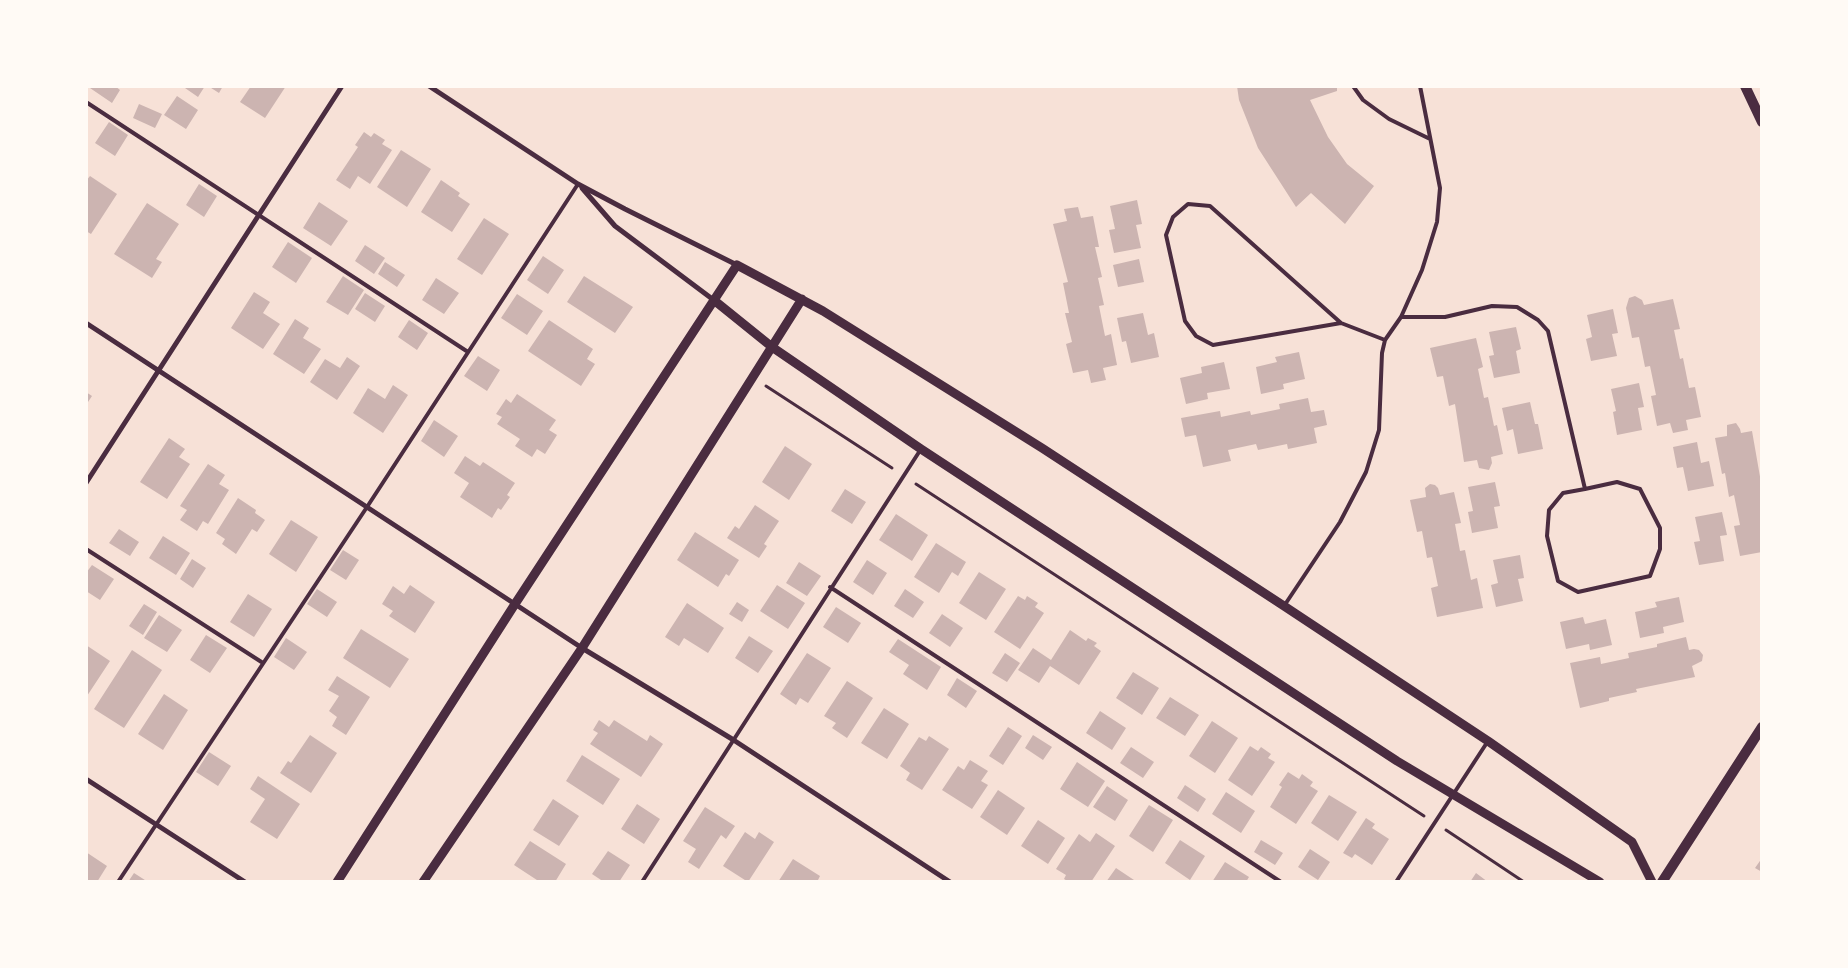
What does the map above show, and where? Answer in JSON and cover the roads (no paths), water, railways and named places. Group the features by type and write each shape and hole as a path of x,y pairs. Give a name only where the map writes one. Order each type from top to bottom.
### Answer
{"main road":[{"path":"1745,86 1762,122"},
{"path":"1662,882 1762,727"}],"street":[{"path":"86,483 342,86"},
{"path":"430,86 578,184 802,299 1042,448 1488,742 1632,842 1652,882"},
{"path":"578,184 615,226 772,347 921,449 1397,761 1600,882"},
{"path":"337,882 515,604 738,265"},
{"path":"423,882 582,648 802,299"},
{"path":"86,323 582,648 732,739 950,882"},
{"path":"86,779 245,882"}],"lane":[{"path":"1353,86 1363,100 1389,120 1430,139"},
{"path":"1284,606 1340,522 1366,472 1379,430 1382,353 1385,340 1401,317 1422,270 1437,222 1440,188 1420,86"},
{"path":"86,102 468,352"},
{"path":"118,882 367,507 578,184"},
{"path":"1341,323 1213,345 1196,336 1185,321 1166,235 1173,218 1188,204 1210,206 1341,323 1385,340"},
{"path":"1401,317 1445,317 1492,306 1517,307 1538,320 1548,331 1586,489"},
{"path":"642,882 732,739 921,449"},
{"path":"1618,482 1640,489 1660,528 1660,549 1650,576 1578,592 1558,582 1547,536 1549,510 1563,492 1586,489 1618,482"},
{"path":"86,549 263,663"},
{"path":"830,587 1281,882"},
{"path":"1396,882 1488,742"}]}
